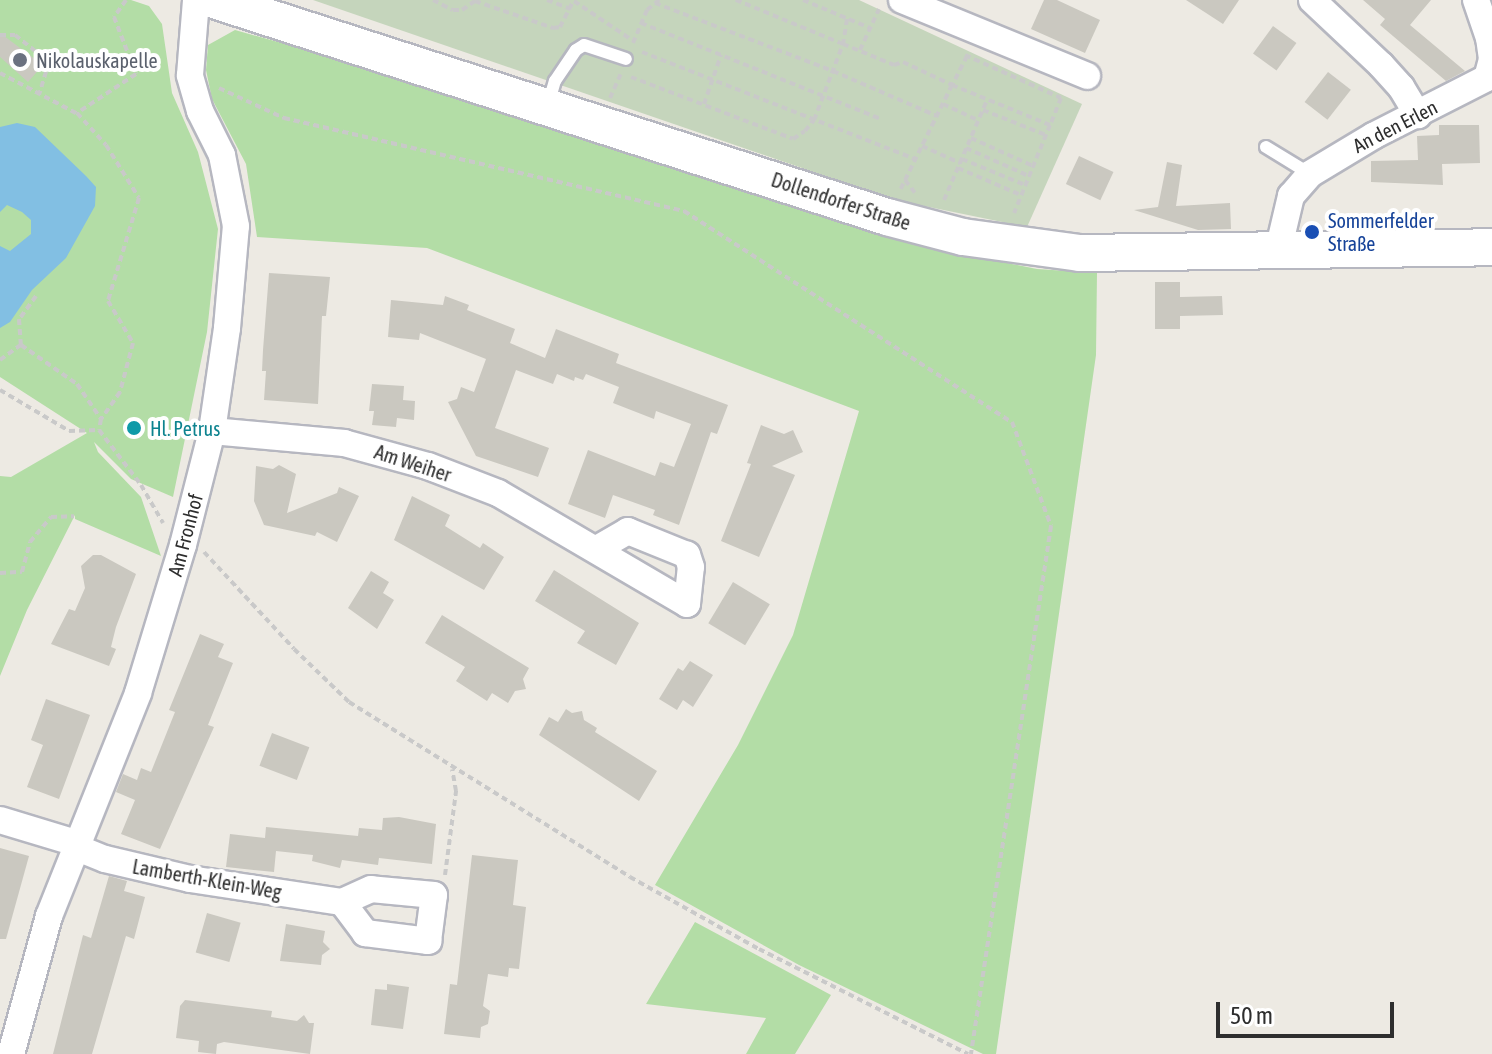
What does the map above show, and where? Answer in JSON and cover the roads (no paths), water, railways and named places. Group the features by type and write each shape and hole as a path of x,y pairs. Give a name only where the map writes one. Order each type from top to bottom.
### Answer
{"main road":[{"name":"Dollendorfer Straße","path":"214,0 548,105 887,217 963,237 1080,253 1492,247"}],"street":[{"name":"Am Fronhof","path":"11,1054 49,916 138,693 183,545 212,431 227,328 236,226 222,155 200,111 190,75 196,0"},
{"path":"1312,0 1381,65 1401,87 1418,115"},
{"name":"An den Erlen","path":"1278,251 1283,217 1291,196 1310,174 1349,149 1487,78 1492,59 1489,38 1476,0"},
{"path":"895,10 1087,76"},
{"name":"Am Weiher","path":"212,431 344,443 401,456 498,493 597,549"},
{"name":"Lamberth-Klein-Weg","path":"0,820 124,864 190,879 342,902 371,889 434,895 428,941 365,933 342,902"}],"lane":[{"path":"548,105 555,81 576,50 584,45 631,50"},
{"path":"1266,147 1310,174"}],"water":[{"path":"17,123 35,127 86,176 96,187 95,206 66,258 32,290 10,322 0,328 0,246 10,251 31,234 31,220 22,212 7,205 0,212 0,127"}],"place":[{"name":"Nikolauskapelle","path":"20,60"},
{"name":"Sommerfelder Straße","path":"1312,232"},
{"name":"Hl. Petrus","path":"134,428"}]}
